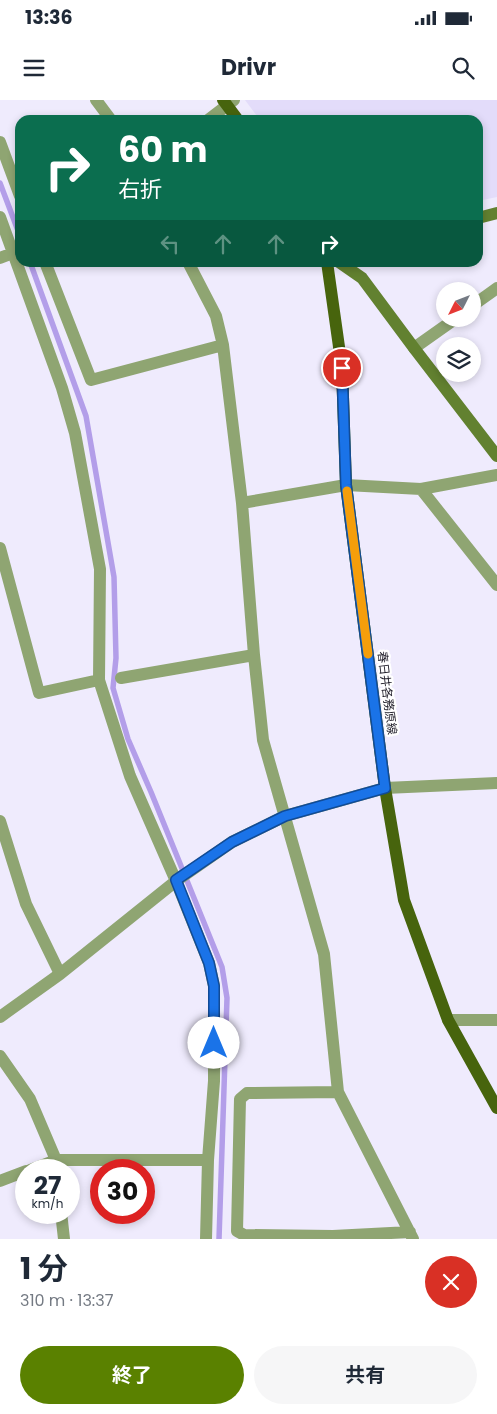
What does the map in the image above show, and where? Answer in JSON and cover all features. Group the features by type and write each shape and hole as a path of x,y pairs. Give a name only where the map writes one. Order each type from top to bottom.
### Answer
{"main road":[{"path":"228,102 235,115"},
{"name":"春日井各務原線","path":"328,267 342,368 346,485 385,788 404,900 448,1020 497,1108"}],"street":[{"path":"96,100 107,115"},
{"path":"214,115 228,102"},
{"path":"0,142 15,182"},
{"path":"483,217 497,213"},
{"path":"0,217 15,259"},
{"path":"0,258 13,253"},
{"path":"18,267 62,388 75,433 100,569 99,680 130,776 176,880 209,963 214,986 214,1081 208,1160 206,1239"},
{"path":"47,267 90,380 222,345"},
{"path":"191,267 216,316 222,345 242,503 254,656 263,740 324,954 338,1092 412,1236 333,1238 244,1235 237,1231 240,1099 247,1093 338,1092"},
{"path":"346,267 362,278 497,456"},
{"path":"481,300 497,288"},
{"path":"414,348 442,328"},
{"path":"242,503 346,485 421,489 497,475"},
{"path":"421,489 497,584"},
{"path":"0,548 39,693 99,680"},
{"path":"122,678 254,656"},
{"path":"0,1017 60,974 176,880 232,842 285,816 385,788 497,783"},
{"path":"0,821 26,904 60,974"},
{"path":"448,1020 497,1020"},
{"path":"0,1056 30,1099 54,1159"},
{"path":"80,1164 208,1160"},
{"path":"0,1181 15,1176"},
{"path":"62,1224 64,1239"}],"shaded area":[{"path":"245,100 497,100 497,197 483,200 483,115 256,115"}],"waterway":[{"path":"0,183 15,223"},
{"path":"32,267 86,416 114,577 116,658 113,688 128,739 222,967 227,998 219,1239"}],"slow traffic":[{"path":"347,491 368,654"}],"route":[{"path":"214,1043 214,986 212,974 176,880 232,842 285,816 385,788 346,485 342,368"}]}
